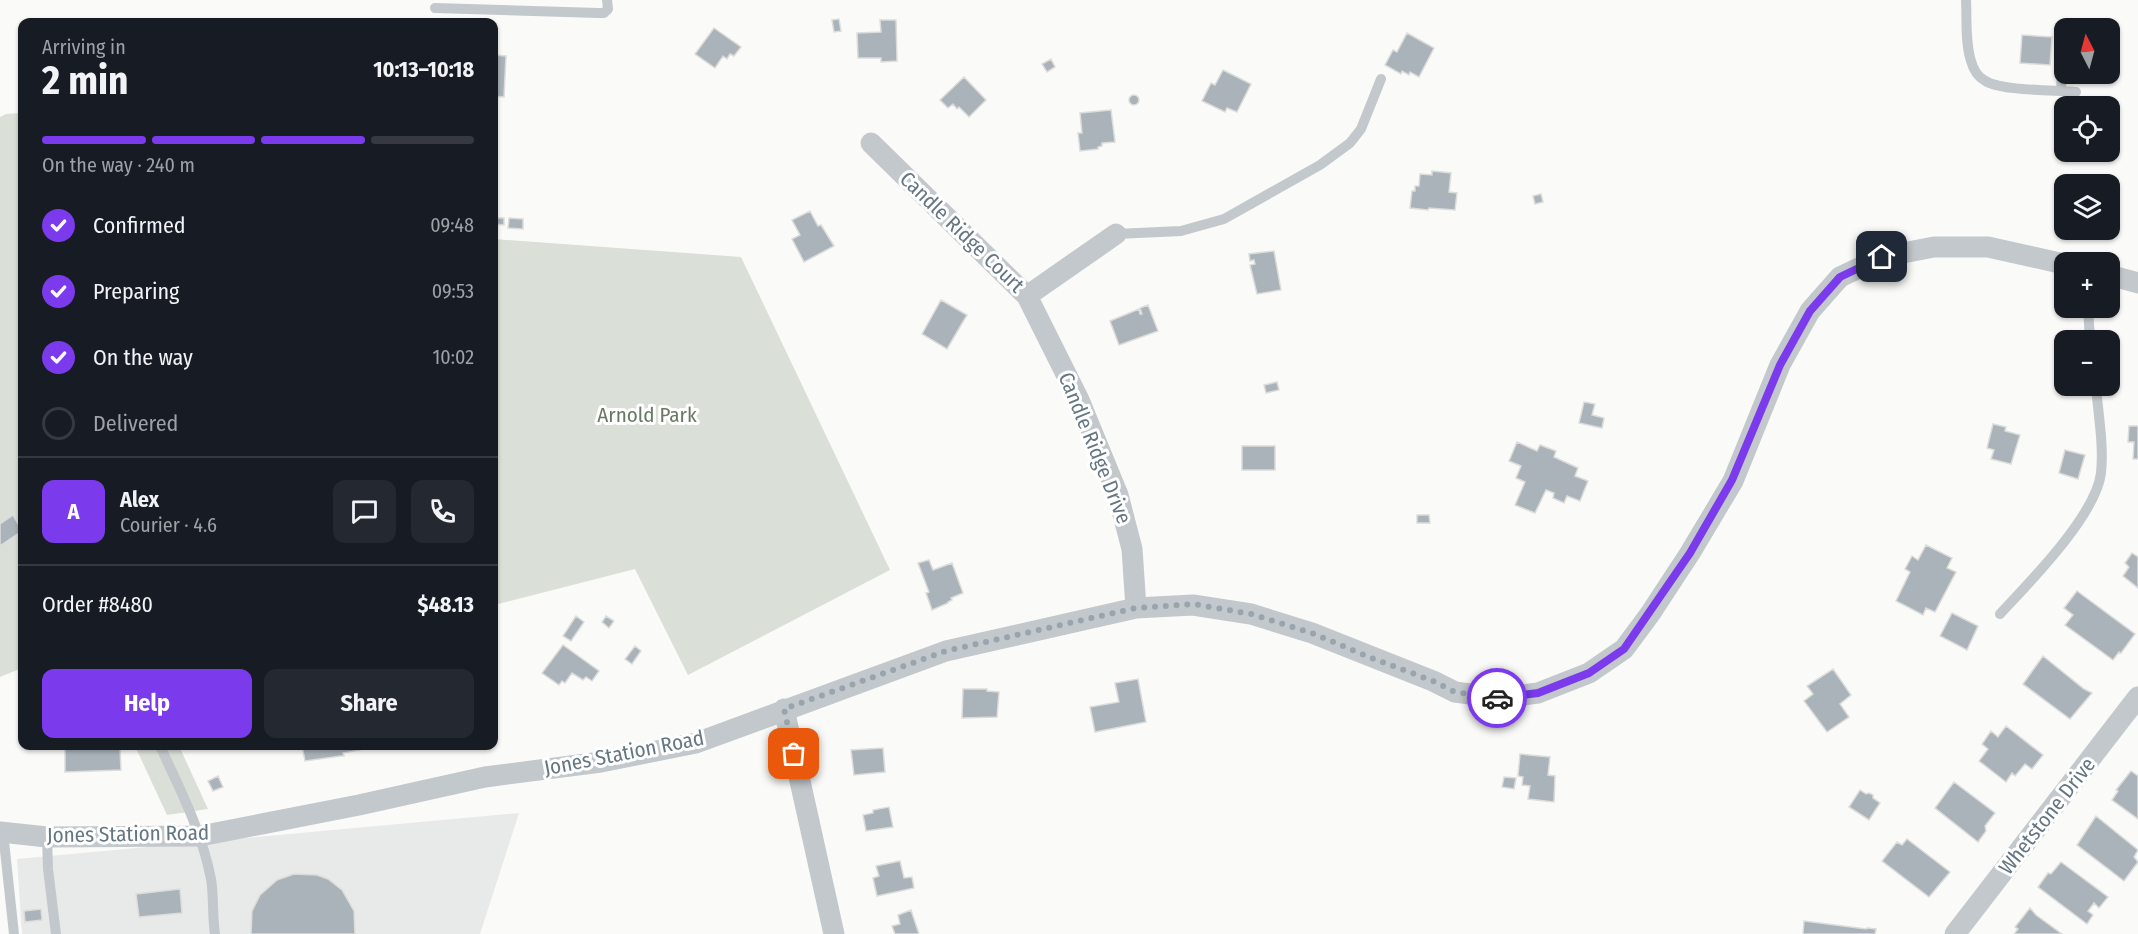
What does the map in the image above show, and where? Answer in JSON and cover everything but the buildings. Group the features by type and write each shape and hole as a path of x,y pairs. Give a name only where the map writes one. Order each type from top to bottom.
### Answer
{"street":[{"name":"Candle Ridge Court","path":"871,143 1027,296 1116,234"},
{"name":"Jones Station Road","path":"1,832 47,837 200,836 359,805 484,777 601,762 696,743 946,651 1136,608 1193,604 1251,614 1312,633 1455,692 1500,698 1538,693 1589,673 1624,649 1650,614 1690,553 1732,480 1780,365 1810,311 1840,277 1882,257 1934,247 1988,247 2054,262"},
{"path":"2120,278 2138,283"},
{"name":"Candle Ridge Drive","path":"1027,296 1079,400 1118,495 1132,549 1136,608"},
{"name":"Whetstone Drive","path":"1954,934 2138,697"},
{"path":"784,709 834,934"}],"lane":[{"path":"435,8 604,13 608,9 607,0"},
{"path":"1966,0 1972,63 1977,74 1985,82 2003,87 2076,92"},
{"path":"1116,234 1181,231 1224,219 1320,165 1350,143 1361,129 1381,79"},
{"path":"2061,84 2061,91"},
{"path":"2000,614 2046,564 2087,510 2096,491 2101,473 2097,396"},
{"path":"162,750 200,836 211,881 215,934"},
{"path":"1,832 14,934"},
{"path":"47,837 48,869 56,934"}],"shaded area":[{"path":"519,813 480,934 22,934 17,859"}],"green space":[{"path":"18,113 18,670 0,677 0,117"},
{"name":"Arnold Park","path":"498,239 741,257 890,570 688,675 635,569 498,604"},
{"path":"137,750 181,750 208,809 167,815"}],"way so far":[{"path":"794,754 784,709 946,651 1136,608 1193,604 1251,614 1312,633 1455,692 1497,698"}],"route":[{"path":"1497,698 1538,693 1589,673 1624,649 1690,553 1732,480 1780,365 1810,311 1840,277 1882,257"}]}
